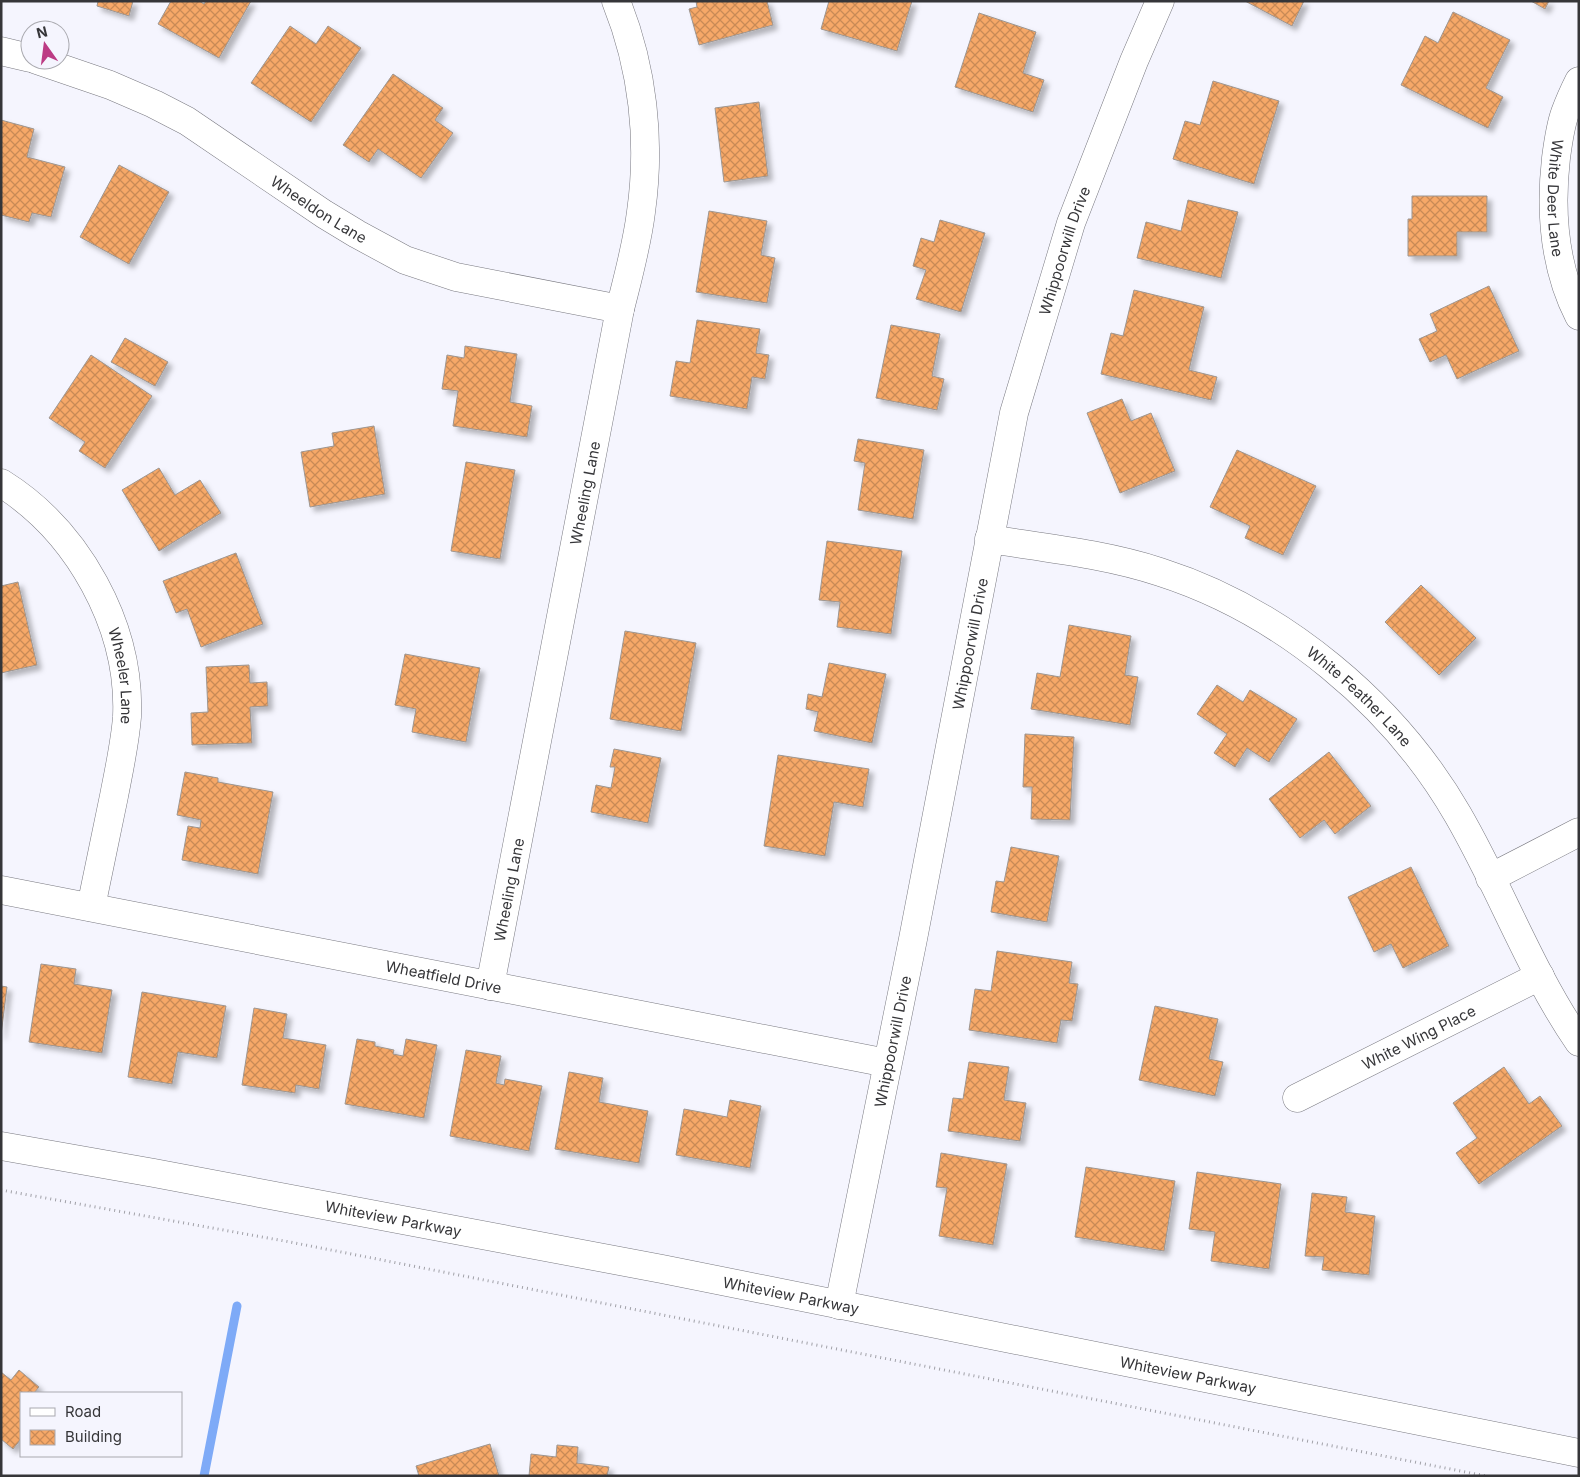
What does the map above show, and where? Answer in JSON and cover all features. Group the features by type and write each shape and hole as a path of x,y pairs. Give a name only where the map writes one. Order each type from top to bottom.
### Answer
{"street":[{"name":"Wheeling Lane","path":"490,986 620,309 637,235 646,168 644,115 640,88 627,34 616,1"},
{"name":"Whippoorwill Drive","path":"839,1305 913,939 1014,414 1071,223 1134,61 1160,1"},
{"path":"1,51 20,56"},
{"name":"Wheeldon Lane","path":"66,70 110,85 187,121 324,214 405,260 456,277 620,309"},
{"name":"White Deer Lane","path":"1579,80 1564,114 1554,180 1553,212 1556,242 1564,279 1579,316"},
{"name":"Wheeler Lane","path":"1,483 49,521 81,561 104,606 120,652 127,699 125,737 91,907"},
{"name":"White Feather Lane","path":"989,539 1089,555 1160,572 1186,582 1262,619 1310,650 1335,669 1380,712 1421,759 1440,786 1454,809 1540,976 1579,1042"},
{"path":"1490,878 1579,832"},
{"name":"Wheatfield Drive","path":"1,890 887,1063"},
{"name":"White Wing Place","path":"1297,1098 1540,976"},
{"name":"Whiteview Parkway","path":"1,1146 379,1215 1579,1453"}],"path":[{"path":"1,1190 290,1242 1207,1423 1486,1476"}],"building":[{"path":"98,1 133,1 129,16 97,6"},
{"path":"171,1 199,1 204,4 206,1 251,1 219,58 158,24"},
{"path":"696,1 767,1 773,25 699,45 689,9 697,7"},
{"path":"829,1 912,1 897,51 821,29"},
{"path":"1245,1 1304,1 1292,26"},
{"path":"1531,1 1549,1 1545,9"},
{"path":"1453,12 1510,40 1486,88 1503,97 1488,128 1401,85 1425,36 1438,43"},
{"path":"979,13 1036,32 1023,73 1044,80 1033,112 955,87"},
{"path":"290,26 316,44 328,26 361,48 311,122 251,83"},
{"path":"393,74 443,108 435,120 453,133 421,178 378,149 369,162 343,145"},
{"path":"1213,81 1279,101 1254,184 1173,159 1185,121 1200,125"},
{"path":"759,102 768,176 724,182 715,108"},
{"path":"1,120 34,129 27,157 65,167 51,217 32,213 29,222 1,215"},
{"path":"119,165 169,192 129,264 80,237"},
{"path":"1412,196 1487,196 1487,232 1457,232 1457,256 1408,256 1408,219 1412,219"},
{"path":"1188,200 1238,212 1221,278 1137,258 1146,222 1181,231"},
{"path":"709,211 767,221 761,255 775,258 767,303 696,292"},
{"path":"940,220 985,233 961,312 916,299 926,270 913,266 921,238 934,242"},
{"path":"1489,286 1519,351 1457,379 1446,355 1430,362 1419,339 1437,331 1430,314"},
{"path":"1134,290 1204,307 1189,370 1217,377 1211,400 1101,374 1111,333 1123,336"},
{"path":"697,320 760,329 756,353 769,355 765,379 752,377 747,409 670,396 676,361 690,363"},
{"path":"891,325 940,334 932,376 944,379 937,410 876,398"},
{"path":"125,338 168,362 155,386 111,362"},
{"path":"465,346 517,354 510,402 532,406 527,437 453,426 458,391 442,389 447,355 464,358"},
{"path":"91,355 152,396 105,468 79,451 85,442 49,418"},
{"path":"1122,399 1131,421 1151,413 1175,471 1120,493 1087,413"},
{"path":"374,426 385,494 310,507 301,452 334,446 332,433"},
{"path":"858,439 924,450 913,519 858,510 865,463 854,461"},
{"path":"1237,450 1316,486 1283,555 1245,538 1250,526 1210,507"},
{"path":"466,462 515,470 500,559 451,551"},
{"path":"159,468 175,495 200,480 221,513 159,551 122,490"},
{"path":"827,541 902,551 891,634 837,627 840,602 819,600"},
{"path":"236,553 263,624 201,647 187,609 176,613 163,581"},
{"path":"18,582 37,665 1,673 1,586"},
{"path":"1421,585 1476,638 1439,675 1385,622"},
{"path":"1069,625 1131,636 1125,675 1138,677 1130,725 1031,709 1037,673 1060,677"},
{"path":"625,631 696,643 681,731 610,719"},
{"path":"405,654 480,668 466,742 412,732 416,709 395,705"},
{"path":"829,663 886,674 872,743 814,731 818,712 806,709 808,694 822,697"},
{"path":"249,665 250,683 267,682 268,706 250,707 252,743 192,745 191,713 208,712 206,667"},
{"path":"1217,685 1243,702 1250,690 1297,719 1269,762 1247,748 1235,767 1214,753 1227,734 1197,714"},
{"path":"1025,734 1074,737 1070,820 1031,819 1032,787 1023,787"},
{"path":"614,749 661,758 648,823 591,812 596,785 611,788 615,767 610,767"},
{"path":"1329,752 1371,806 1335,834 1324,820 1300,838 1269,799"},
{"path":"778,755 869,769 863,807 834,802 825,856 764,846"},
{"path":"185,772 218,778 218,782 273,792 258,874 182,860 188,826 200,828 201,820 177,815"},
{"path":"1011,847 1059,856 1047,922 991,912 996,881 1004,882"},
{"path":"1411,867 1449,946 1403,968 1391,944 1374,952 1348,897"},
{"path":"997,951 1072,962 1069,983 1078,984 1072,1021 1061,1020 1057,1043 969,1030 975,989 991,991"},
{"path":"41,964 76,969 74,984 112,990 102,1053 29,1042"},
{"path":"1,986 7,987 1,1035"},
{"path":"142,992 226,1006 217,1058 178,1052 172,1084 128,1077"},
{"path":"1155,1006 1218,1019 1209,1059 1223,1062 1215,1096 1139,1080"},
{"path":"254,1008 287,1014 283,1038 326,1045 319,1089 296,1085 295,1093 242,1085"},
{"path":"357,1039 375,1042 375,1046 394,1050 393,1054 403,1056 406,1039 437,1045 424,1118 345,1104"},
{"path":"466,1050 501,1056 496,1083 504,1085 505,1079 542,1086 529,1151 450,1136"},
{"path":"969,1062 1009,1067 1004,1100 1026,1103 1020,1141 948,1131 953,1098 963,1099"},
{"path":"1504,1067 1529,1104 1540,1096 1562,1126 1479,1184 1456,1153 1477,1138 1453,1103"},
{"path":"569,1072 603,1078 599,1102 648,1111 639,1163 555,1149"},
{"path":"730,1100 761,1106 750,1168 676,1155 684,1109 727,1117"},
{"path":"941,1153 1007,1164 993,1245 939,1236 947,1188 936,1187"},
{"path":"1086,1167 1175,1181 1164,1251 1075,1237"},
{"path":"1197,1172 1281,1184 1269,1269 1211,1261 1215,1232 1189,1229"},
{"path":"1312,1193 1347,1197 1345,1212 1375,1216 1369,1275 1322,1270 1324,1257 1305,1256"},
{"path":"19,1370 39,1387 35,1392 20,1392 20,1440 13,1449 1,1439 1,1372 11,1380"},
{"path":"490,1444 499,1476 419,1476 416,1466"},
{"path":"557,1445 578,1447 577,1463 609,1467 607,1476 529,1476 531,1454 556,1457"}],"waterway":[{"path":"204,1476 237,1306"}]}
